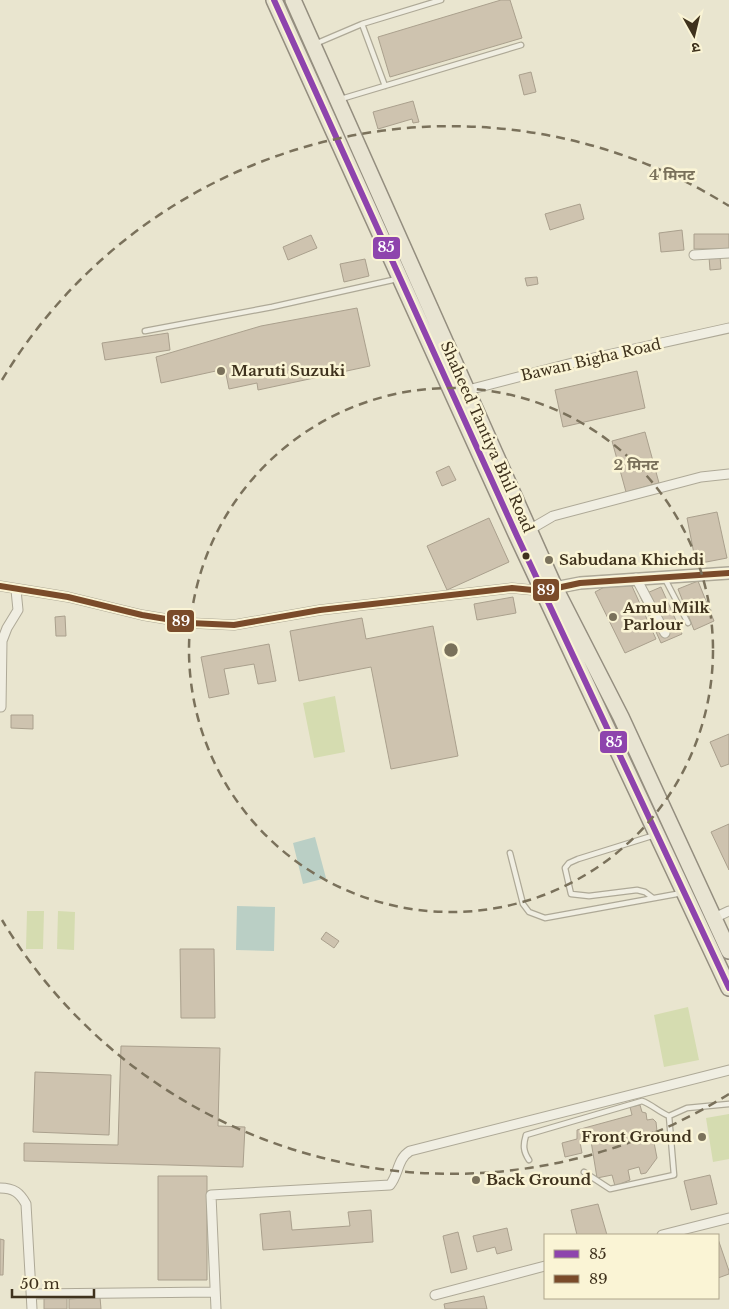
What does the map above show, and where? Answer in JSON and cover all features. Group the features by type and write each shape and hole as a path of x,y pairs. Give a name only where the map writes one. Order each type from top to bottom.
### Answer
{"main road":[{"name":"Shaheed Tantiya Bhil Road","path":"274,0 401,278 529,530 549,590 621,717 699,904 729,988"},
{"name":"Shaheed Tantiya Bhil Road","path":"293,0 460,392 658,834 686,893 720,923 729,951"}],"street":[{"path":"694,256 729,253"},
{"name":"Bawan Bigha Road","path":"460,392 580,361 729,328"},
{"path":"529,530 552,516 701,477 729,474"},
{"path":"0,586 68,597 142,615 190,623 234,625 320,610 512,588 549,590 636,578 664,578 729,572"},
{"path":"636,578 665,633"},
{"path":"1,707 2,641 7,628 18,610 16,590"},
{"path":"720,923 729,911"},
{"path":"216,1309 211,1195 390,1185 394,1180 403,1155 410,1151 729,1070"},
{"path":"0,1188 9,1188 20,1194 26,1204 32,1309"},
{"path":"666,1234 729,1218"},
{"path":"435,1295 544,1266"},
{"path":"32,1294 215,1292"}],"lane":[{"path":"313,45 362,24 441,0"},
{"path":"362,24 385,86"},
{"path":"337,100 521,45"},
{"path":"145,331 272,307 401,278"},
{"path":"664,578 688,623"},
{"path":"653,898 637,890 589,896 571,894 565,868 569,863 578,858 658,834"},
{"path":"510,853 523,904 529,912 544,918 686,893"},
{"path":"529,1160 525,1154 523,1144 526,1135 642,1101 648,1102 657,1111 669,1116 687,1108 729,1104"},
{"path":"584,1172 610,1189 674,1175 669,1116"}],"green space":[{"path":"335,696 345,752 314,758 303,703"},
{"path":"27,911 44,911 43,949 26,949"},
{"path":"58,911 75,912 74,950 57,949"},
{"path":"688,1007 699,1060 664,1067 654,1015"},
{"path":"729,1114 729,1159 713,1162 706,1118"}],"shaded area":[{"path":"315,837 326,878 303,884 293,843"},
{"path":"237,906 275,907 274,951 236,950"}],"building":[{"path":"501,0 510,0 522,38 390,77 378,37"},
{"path":"531,72 536,92 524,95 519,75"},
{"path":"413,101 419,122 413,123 412,119 378,129 373,112"},
{"path":"580,204 584,219 550,230 545,214"},
{"path":"682,230 684,250 661,252 659,233"},
{"path":"694,234 729,234 729,249 694,249"},
{"path":"311,235 317,248 288,260 283,247"},
{"path":"720,256 721,269 710,270 709,257"},
{"path":"365,259 369,276 344,282 340,264"},
{"path":"537,277 538,284 527,286 525,278"},
{"path":"357,308 370,366 258,390 257,383 229,389 225,369 161,383 156,357 261,326"},
{"path":"168,333 170,350 105,360 102,343"},
{"path":"637,371 645,408 563,427 555,390"},
{"path":"645,432 659,483 626,492 612,441"},
{"path":"449,466 456,480 442,486 436,472"},
{"path":"717,512 727,558 696,564 687,518"},
{"path":"489,518 509,562 447,590 427,546"},
{"path":"698,581 714,621 694,630 678,589"},
{"path":"610,584 631,584 656,639 625,653 595,592"},
{"path":"661,587 682,634 661,643 640,596"},
{"path":"513,597 516,613 477,620 474,604"},
{"path":"65,616 66,636 56,636 55,617"},
{"path":"362,618 366,639 433,626 458,756 391,769 371,667 299,681 290,631"},
{"path":"269,644 276,681 258,684 254,664 224,669 229,694 209,698 201,657"},
{"path":"11,715 33,715 33,729 11,728"},
{"path":"729,734 729,764 721,767 710,742"},
{"path":"729,824 729,870 711,832"},
{"path":"326,932 339,941 334,948 321,939"},
{"path":"180,949 214,949 215,1018 181,1018"},
{"path":"121,1046 220,1048 218,1126 245,1127 243,1167 24,1161 24,1143 118,1145"},
{"path":"35,1072 111,1075 109,1135 33,1132"},
{"path":"640,1105 642,1112 646,1113 647,1120 653,1119 656,1122 657,1131 652,1132 657,1158 646,1173 641,1174 639,1167 628,1170 630,1180 615,1186 612,1175 597,1178 591,1141 580,1142 582,1153 565,1157 562,1143 577,1139 577,1130 632,1115 630,1107"},
{"path":"710,1175 717,1204 691,1210 684,1181"},
{"path":"158,1176 207,1176 207,1280 158,1280"},
{"path":"598,1204 607,1234 577,1234 571,1210"},
{"path":"371,1210 373,1242 263,1250 260,1214 290,1211 292,1230 350,1226 348,1212"},
{"path":"507,1228 512,1250 497,1254 495,1247 477,1252 473,1236"},
{"path":"458,1232 467,1269 451,1273 443,1236"},
{"path":"0,1239 4,1240 3,1275 0,1275"},
{"path":"719,1242 729,1271 729,1274 719,1278"},
{"path":"67,1296 67,1309 44,1309 44,1297"},
{"path":"484,1296 487,1309 445,1309 444,1304"},
{"path":"100,1297 101,1309 69,1309 69,1299"}],"transit line":[{"name":"85","path":"274,0 517,536 729,988"},
{"name":"89","path":"0,586 68,597 142,615 190,623 234,625 320,610 512,588 543,591 580,583 729,573"}],"place":[{"name":"Maruti Suzuki","path":"221,371"},
{"name":"Sabudana Khichdi","path":"549,560"},
{"name":"Amul Milk Parlour","path":"613,617"},
{"name":"Front Ground","path":"702,1137"},
{"name":"Back Ground","path":"476,1180"}]}
